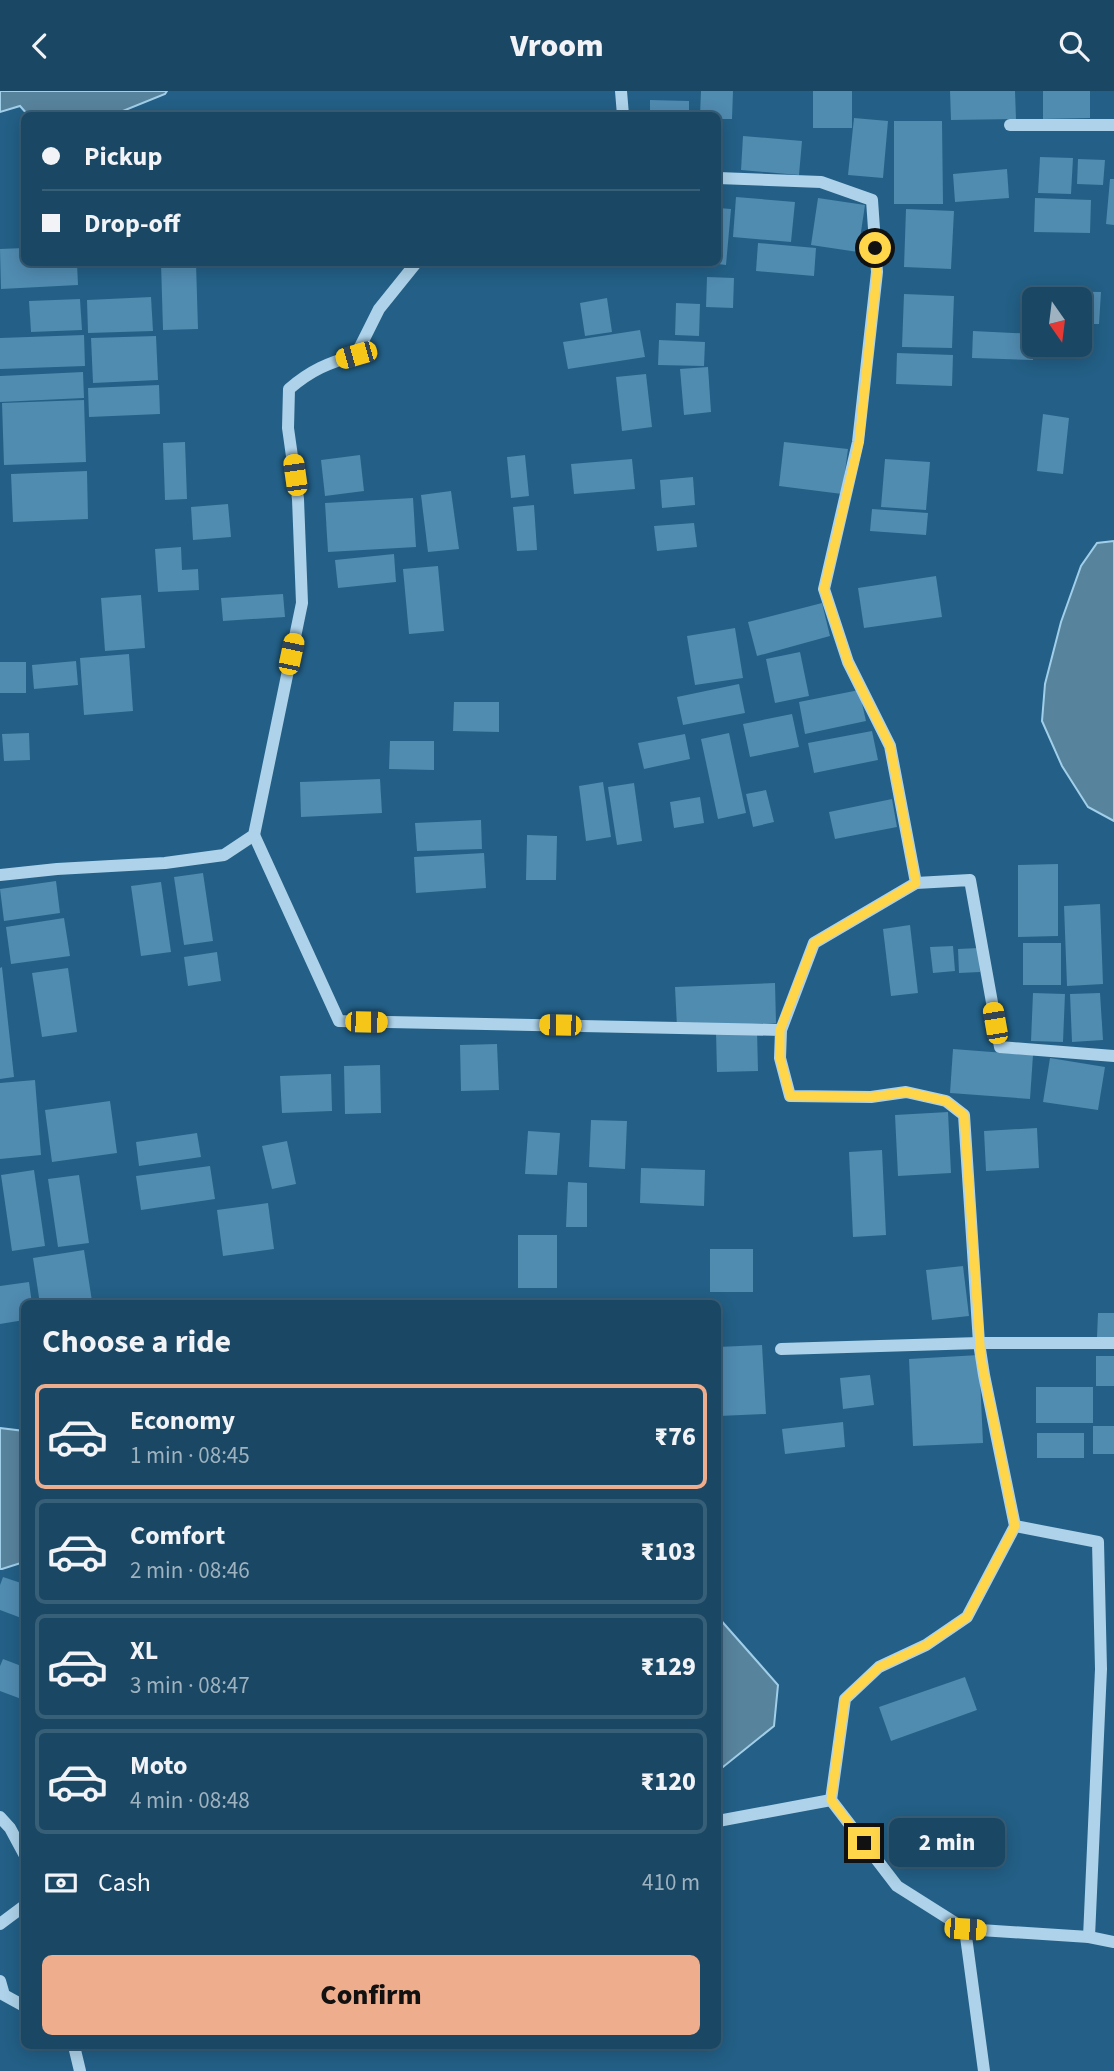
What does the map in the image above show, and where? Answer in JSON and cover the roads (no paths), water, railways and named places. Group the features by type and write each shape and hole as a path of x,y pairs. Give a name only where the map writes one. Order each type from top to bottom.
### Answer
{"street":[{"path":"621,91 623,112"},
{"path":"1010,125 1114,125"},
{"path":"721,178 821,182 872,200 877,272 859,442 824,589 848,662 890,746 916,883"},
{"path":"414,266 379,309 356,355 308,372 289,389 288,428 298,499 302,603 254,835 339,1021 780,1030"},
{"path":"0,875 165,863 223,855 254,835"},
{"path":"1114,1056 1000,1047 970,880 916,883 814,943 780,1030 780,1058 790,1096 872,1097 906,1092 946,1101 964,1115 979,1343 1015,1526 967,1617 926,1645 879,1667 845,1699 831,1800 897,1886 965,1929 1089,1937 1114,1942"},
{"path":"781,1349 979,1343 1114,1343"},
{"path":"1015,1526 1098,1542 1101,1669 1089,1937"},
{"path":"721,1820 831,1800"},
{"path":"0,1817 10,1828 21,1848"},
{"path":"0,1924 21,1908"},
{"path":"965,1929 984,2071"},
{"path":"0,1980 4,1995 21,2004"},
{"path":"75,2049 80,2071"}],"water":[{"path":"0,91 167,91 120,112 25,112 20,106 0,112"},
{"path":"1114,541 1114,821 1088,807 1062,766 1042,721 1045,684 1061,622 1081,566 1097,543"},
{"path":"0,1428 21,1431 21,1563 0,1569"},
{"path":"721,1620 778,1685 774,1726 721,1769"}]}
